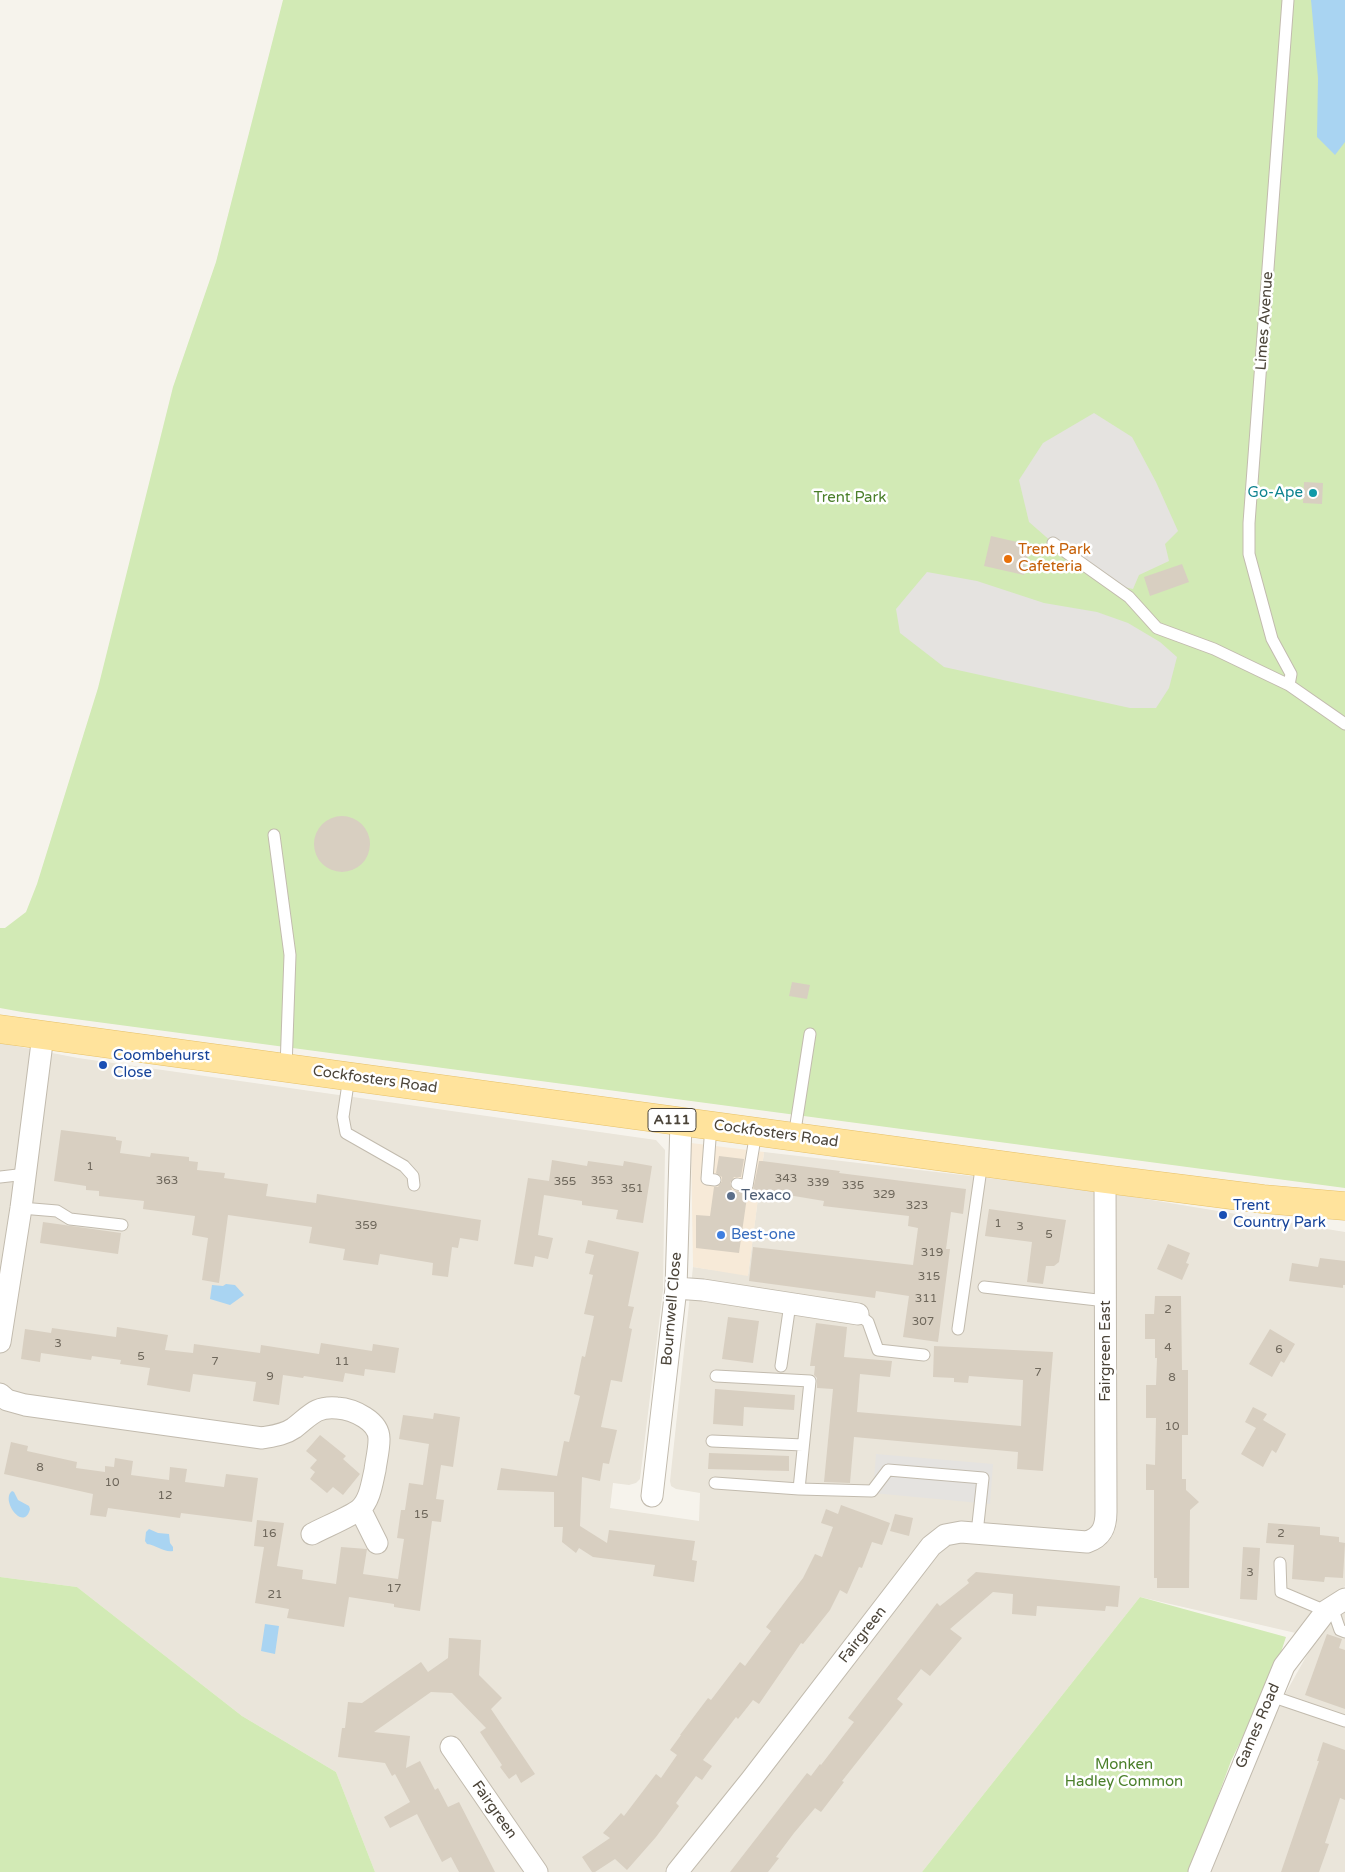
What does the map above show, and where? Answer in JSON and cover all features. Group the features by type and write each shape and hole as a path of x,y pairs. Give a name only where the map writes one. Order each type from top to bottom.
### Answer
{"main road":[{"name":"Cockfosters Road","path":"0,1028 1105,1179 1345,1206"}],"street":[{"path":"0,1342 5,1280 21,1208 43,1035"},
{"name":"Bournwell Close","path":"652,1496 676,1288 681,1122"},
{"name":"Fairgreen East","path":"1105,1179 1106,1524"},
{"path":"676,1288 703,1290 858,1314"},
{"path":"0,1394 7,1400 25,1405 262,1438 279,1436 293,1428 307,1415 321,1408 354,1411 376,1428 380,1438 373,1481 368,1497 360,1509 312,1534"},
{"path":"360,1509 377,1542"},
{"name":"Fairgreen","path":"677,1872 751,1780 931,1546 945,1535 961,1532 1087,1542 1095,1540 1101,1534 1106,1524"},
{"name":"Games Road","path":"1199,1872 1284,1666 1334,1606"},
{"name":"Fairgreen","path":"451,1748 537,1872"}],"lane":[{"name":"Limes Avenue","path":"1288,0 1249,523 1249,554 1272,638 1291,674 1289,685"},
{"path":"1052,543 1129,597 1157,628 1214,648 1289,685 1345,724"},
{"path":"274,835 290,955 286,1068"},
{"path":"794,1137 810,1034"},
{"path":"349,1077 343,1117 346,1133 404,1166 413,1176 414,1185"},
{"path":"711,1126 707,1179 715,1180"},
{"path":"737,1184 747,1186 756,1132"},
{"path":"958,1329 982,1162"},
{"path":"0,1177 26,1174"},
{"path":"21,1208 56,1211 70,1219 122,1225"},
{"path":"984,1287 1106,1302"},
{"path":"781,1366 790,1304"},
{"path":"858,1314 868,1322 878,1350 924,1355"},
{"path":"716,1376 810,1381 799,1489"},
{"path":"712,1441 803,1445"},
{"path":"715,1483 799,1489 872,1491 888,1470 983,1478 978,1533"},
{"path":"1280,1563 1281,1592 1334,1606 1340,1630 1345,1632"},
{"path":"1271,1696 1345,1721"}],"shaded area":[{"path":"1094,413 1132,437 1156,482 1178,531 1165,544 1169,561 1139,575 1133,589 1111,584 1053,543 1029,522 1019,480 1043,443"},
{"path":"927,572 977,581 1044,603 1097,612 1128,623 1160,642 1177,657 1169,688 1156,708 1130,708 944,667 900,633 896,609"},
{"path":"0,1043 78,1058 656,1140 665,1150 663,1290 640,1479 636,1483 629,1485 613,1483 610,1508 699,1521 700,1493 676,1489 671,1486 670,1481 693,1267 748,1275 764,1152 1091,1190 1345,1232 1345,1586 1300,1634 1140,1597 922,1872 375,1872 336,1772 242,1716 77,1587 0,1577"},
{"path":"691,1143 764,1152 748,1276 693,1267"},
{"path":"876,1454 993,1464 990,1504 873,1493"},
{"path":"1345,1608 1345,1872 1207,1872 1262,1735 1320,1632"}],"green space":[{"name":"Trent Park","path":"283,0 1345,0 1345,1188 0,1008 0,928 5,928 26,912 37,884 98,688 173,387 216,262"},
{"path":"0,1577 77,1587 242,1716 336,1772 375,1872 0,1872"},
{"name":"Monken Hadley Common","path":"1140,1597 1286,1637 1275,1670 1231,1761 1190,1872 922,1872"}],"water":[{"path":"1311,0 1345,0 1345,142 1335,155 1317,137 1318,78"},
{"path":"226,1284 235,1285 244,1295 230,1305 210,1299 212,1285 223,1286"},
{"path":"12,1491 18,1500 29,1506 30,1509 27,1515 23,1518 14,1512 11,1507 9,1495"},
{"path":"149,1529 158,1533 169,1534 173,1551 167,1551 147,1544 145,1541 146,1532"},
{"path":"265,1624 279,1626 275,1654 261,1651"}],"building":[{"name":"Go-Ape","path":"1304,482 1323,483 1322,504 1303,503"},
{"path":"991,536 1030,545 1024,575 984,566"},
{"path":"1182,564 1189,582 1150,596 1144,577"},
{"path":"337,816 347,816 362,824 368,833 370,844 368,855 362,864 347,872 337,872 326,867 319,860 314,849 314,839 319,828 326,821"},
{"path":"792,982 810,985 807,999 789,996"},
{"path":"61,1130 116,1137 116,1140 122,1141 120,1153 150,1157 151,1153 189,1157 189,1161 198,1162 197,1170 225,1173 224,1178 268,1184 266,1196 316,1203 317,1194 481,1220 478,1241 460,1238 458,1248 452,1247 448,1277 432,1275 433,1263 380,1254 378,1265 343,1260 345,1249 309,1243 312,1227 228,1215 219,1283 202,1280 208,1238 192,1235 195,1216 143,1209 144,1201 99,1196 99,1191 86,1190 86,1186 54,1181"},
{"path":"719,1156 744,1159 741,1177 734,1177 730,1183 732,1190 746,1193 753,1190 759,1161 966,1189 963,1214 951,1212 946,1249 950,1249 938,1342 903,1337 909,1296 876,1291 875,1298 749,1281 753,1247 913,1265 918,1228 908,1226 909,1216 823,1206 824,1201 776,1193 775,1201 747,1197 739,1253 696,1248 696,1215 710,1216 714,1187 718,1187 722,1181 722,1177 716,1173"},
{"path":"552,1160 587,1166 588,1161 623,1166 624,1161 652,1166 643,1223 616,1219 618,1210 582,1205 582,1201 544,1195 538,1235 553,1238 548,1259 535,1256 533,1267 514,1264 528,1178 549,1181"},
{"path":"989,1209 1066,1220 1059,1262 1054,1266 1046,1266 1043,1284 1027,1282 1032,1242 985,1236"},
{"path":"43,1222 121,1233 118,1254 40,1243"},
{"path":"588,1240 639,1252 628,1306 634,1307 629,1328 632,1329 622,1382 611,1380 601,1427 617,1430 609,1464 603,1463 600,1481 582,1477 580,1526 607,1543 609,1530 695,1541 692,1560 697,1561 694,1582 653,1576 655,1565 593,1557 579,1548 576,1553 562,1542 563,1527 554,1527 554,1492 497,1490 501,1468 557,1476 564,1441 569,1442 580,1396 574,1394 582,1356 585,1357 594,1316 584,1314 593,1275 589,1274 594,1255 585,1253"},
{"path":"1168,1244 1190,1253 1186,1263 1189,1264 1182,1280 1157,1269"},
{"path":"1320,1258 1345,1261 1345,1285 1343,1285 1343,1288 1289,1281 1292,1263 1318,1267"},
{"path":"1155,1296 1181,1296 1182,1370 1188,1370 1188,1435 1182,1435 1182,1479 1186,1479 1186,1490 1199,1502 1190,1510 1189,1588 1157,1588 1157,1578 1154,1578 1154,1490 1146,1490 1146,1464 1155,1465 1156,1418 1146,1418 1146,1385 1156,1385 1157,1358 1155,1358 1155,1339 1145,1339 1145,1314 1154,1314"},
{"path":"728,1317 759,1321 753,1363 722,1359"},
{"path":"816,1323 847,1327 844,1357 892,1361 890,1377 860,1374 857,1412 1021,1426 1023,1380 969,1376 968,1383 954,1382 954,1378 933,1377 934,1346 1053,1352 1043,1471 1017,1469 1018,1452 854,1437 850,1483 824,1482 833,1389 817,1388 817,1378 814,1375 815,1366 810,1366"},
{"path":"117,1327 168,1335 165,1350 193,1353 194,1344 260,1353 261,1345 319,1354 321,1343 372,1351 373,1344 399,1348 395,1373 365,1369 364,1376 345,1373 343,1382 283,1375 279,1405 253,1401 256,1382 193,1374 190,1392 147,1385 150,1368 120,1364 121,1360 92,1356 91,1360 41,1353 40,1362 21,1359 25,1329 51,1333 52,1328 116,1337"},
{"path":"1270,1329 1295,1344 1284,1363 1281,1361 1272,1377 1249,1364"},
{"path":"715,1389 795,1395 794,1410 744,1407 743,1426 713,1424"},
{"path":"1253,1407 1267,1414 1263,1420 1286,1434 1276,1453 1272,1450 1263,1467 1241,1454 1256,1428 1245,1422"},
{"path":"434,1413 460,1417 453,1467 441,1465 436,1499 444,1500 441,1522 432,1521 420,1611 394,1607 394,1604 349,1597 344,1627 287,1618 289,1609 255,1603 264,1547 254,1546 257,1520 284,1523 277,1566 303,1570 302,1579 336,1584 341,1547 367,1549 363,1574 398,1579 404,1539 397,1538 401,1510 405,1510 409,1483 423,1485 429,1444 399,1439 403,1415 433,1419"},
{"path":"320,1435 346,1456 343,1459 360,1474 343,1495 333,1487 327,1493 310,1479 315,1472 310,1468 317,1460 306,1451"},
{"path":"11,1442 28,1446 27,1451 77,1462 76,1468 105,1472 105,1466 114,1467 115,1458 133,1461 131,1475 169,1480 170,1467 187,1469 185,1482 224,1487 226,1474 258,1478 252,1522 181,1513 180,1518 108,1508 106,1517 90,1515 93,1494 4,1474"},
{"path":"709,1453 789,1456 789,1471 708,1469"},
{"path":"841,1505 890,1523 882,1545 872,1542 862,1568 859,1567 847,1594 840,1590 830,1610 803,1644 801,1643 759,1704 753,1700 738,1719 736,1717 703,1760 712,1766 702,1780 696,1776 676,1803 679,1806 656,1837 627,1870 615,1859 592,1872 582,1857 610,1838 603,1833 621,1813 624,1816 656,1774 661,1778 677,1755 670,1750 680,1735 708,1698 711,1700 740,1662 745,1666 771,1631 766,1627 803,1578 815,1554 822,1557 833,1527 821,1523 826,1509 838,1514"},
{"path":"895,1514 913,1518 909,1536 890,1531"},
{"path":"1268,1523 1320,1527 1320,1535 1339,1537 1339,1542 1345,1543 1343,1578 1325,1577 1324,1582 1292,1579 1294,1545 1266,1543"},
{"path":"1243,1547 1260,1548 1257,1600 1240,1599"},
{"path":"976,1572 1120,1586 1118,1607 1106,1606 1105,1611 1037,1606 1036,1616 1012,1614 1013,1594 993,1592 950,1629 962,1638 930,1676 921,1669 897,1699 903,1704 842,1781 844,1782 821,1812 815,1808 794,1833 776,1857 779,1858 768,1872 730,1872 807,1773 811,1776 821,1765 854,1722 848,1718 937,1603 940,1606 969,1583 967,1580"},
{"path":"1327,1634 1342,1639 1339,1648 1345,1650 1345,1709 1305,1695"},
{"path":"449,1638 481,1640 479,1675 502,1698 491,1709 535,1774 521,1783 516,1774 509,1779 480,1732 486,1728 452,1693 431,1692 374,1732 410,1736 406,1768 420,1761 435,1790 438,1788 448,1807 459,1802 495,1872 459,1872 451,1857 442,1862 417,1814 390,1828 384,1817 410,1802 395,1774 392,1776 385,1763 338,1757 342,1728 345,1728 348,1702 362,1703 421,1662 428,1672 448,1658"},
{"path":"1323,1742 1345,1750 1345,1800 1340,1798 1325,1843 1329,1844 1319,1872 1281,1872 1319,1761 1317,1761"}],"place":[{"name":"Go-Ape","path":"1313,493"},
{"name":"Trent Park Cafeteria","path":"1008,559"},
{"name":"Coombehurst Close","path":"103,1065"},
{"name":"Texaco","path":"731,1196"},
{"name":"Trent Country Park","path":"1223,1215"},
{"name":"Best-one","path":"721,1235"}]}
